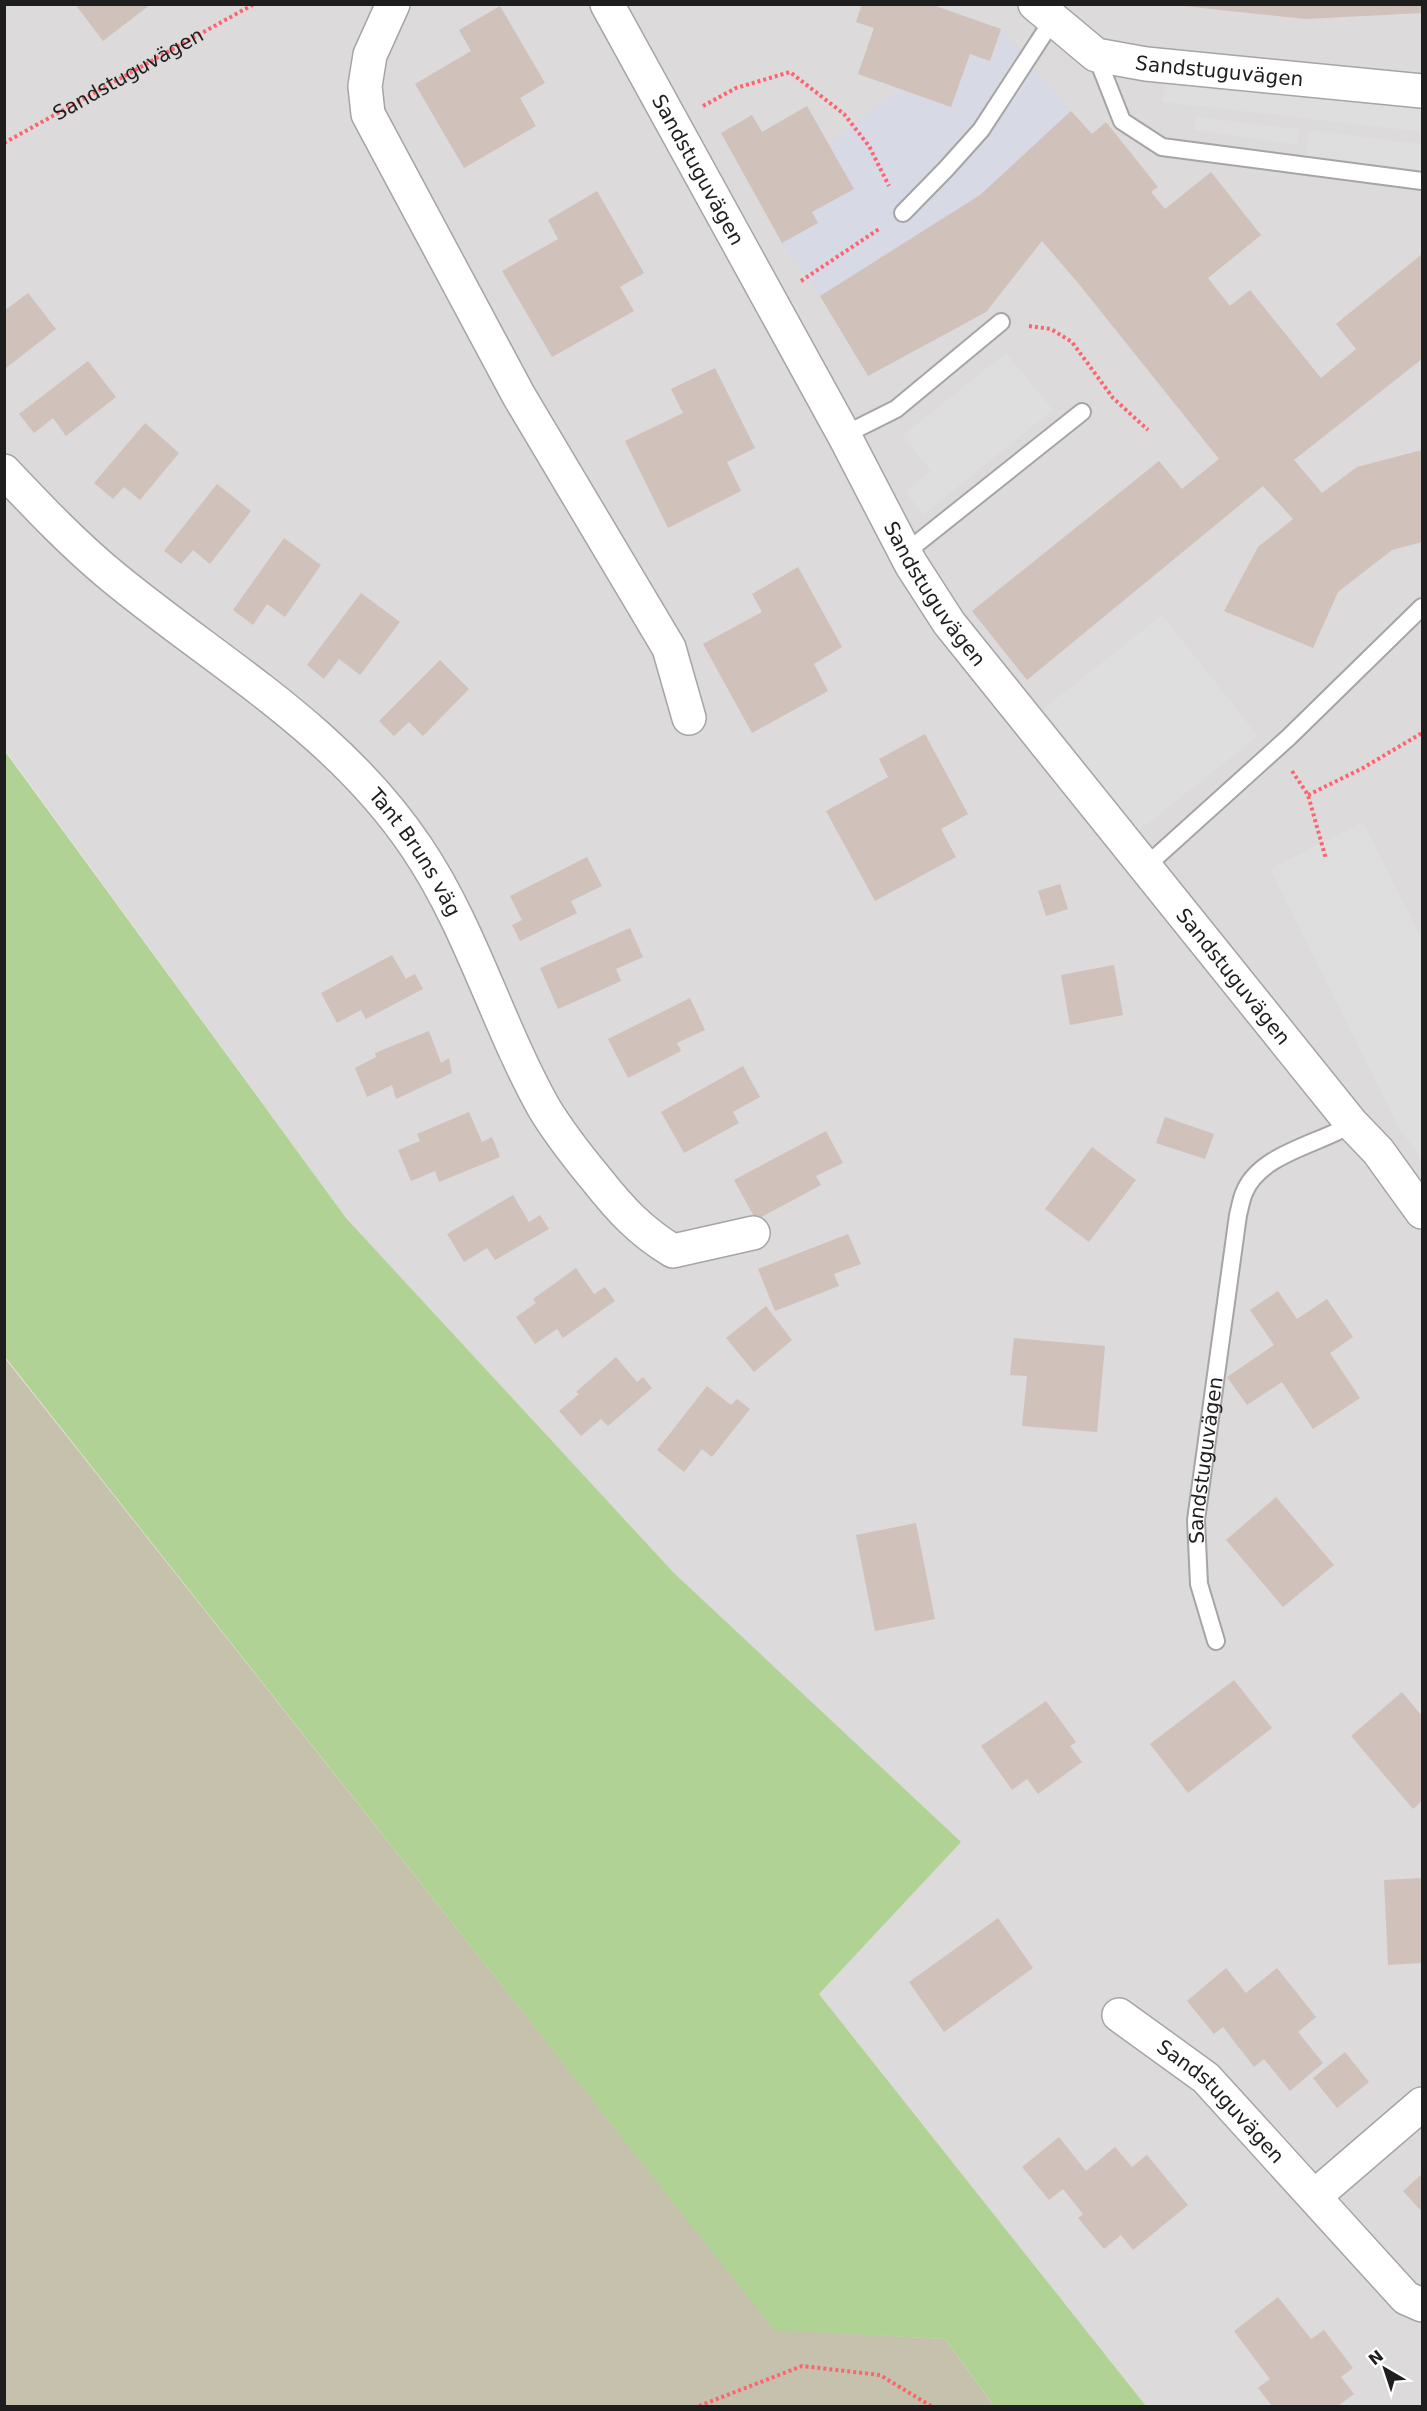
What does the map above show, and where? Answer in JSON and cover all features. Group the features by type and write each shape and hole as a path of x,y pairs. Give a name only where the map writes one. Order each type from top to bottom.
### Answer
{"street":[{"path":"393,4 370,56 365,86 368,114 519,396 669,648 689,718"},
{"name":"Sandstuguvägen","path":"607,4 844,435 905,553 949,623 1352,1124 1378,1151 1422,1212"},
{"path":"1045,11 1096,55"},
{"name":"Sandstuguvägen","path":"1096,55 1146,64 1422,91"},
{"name":"Tant Bruns väg","path":"4,471 55,525 114,577 296,716 348,764 389,810 418,850 448,902 545,1108 599,1183 647,1235 673,1251 753,1233"},
{"name":"Sandstuguvägen","path":"1119,2015 1206,2078 1406,2298 1422,2305"},
{"path":"1315,2196 1422,2104"}],"lane":[{"path":"903,213 981,130 1045,11"},
{"path":"1096,55 1122,121 1162,147 1422,181"},
{"path":"844,435 896,409 1001,322"},
{"path":"905,553 1082,412"},
{"path":"1145,867 1277,748 1422,607"},
{"name":"Sandstuguvägen","path":"1216,1641 1199,1584 1196,1520 1238,1215 1244,1192 1256,1173 1284,1154 1336,1134 1352,1124"}],"path":[{"name":"Sandstuguvägen","path":"4,143 254,4"},
{"path":"671,122 736,88 790,72 844,114 869,146 903,213 770,301"},
{"path":"1001,322 1009,333 1023,325 1051,329 1072,342 1113,398 1148,430"},
{"path":"1308,795 1363,768 1422,733"},
{"path":"1277,748 1308,795 1326,859"},
{"path":"699,2406 801,2366 880,2375 931,2406"}],"shaded area":[{"path":"4,5 1422,5 1422,2406 1146,2406 819,1994 960,1842 674,1573 346,1218 5,750"},
{"path":"1001,29 1071,111 980,195 820,296 782,243 812,212 853,189 829,145 899,89 951,106 970,54 990,61"},
{"path":"1169,72 1422,100 1422,132 1162,102"},
{"path":"1196,117 1299,129 1297,145 1194,130"},
{"path":"1309,130 1422,144 1422,173 1305,158"},
{"path":"1006,353 1053,410 923,515 905,491 931,471 902,436"},
{"path":"1162,615 1258,736 1139,831 1043,709"},
{"path":"1363,822 1422,939 1422,1160 1398,1126 1270,869"},
{"path":"4,1357 774,2329 945,2339 994,2406 5,2406"}],"green space":[{"path":"4,750 346,1218 674,1573 961,1842 819,1994 1146,2406 994,2406 945,2339 774,2330 5,1357"}],"building":[{"path":"75,4 151,4 103,41"},
{"path":"862,4 930,4 1001,29 990,61 970,54 951,107 858,74 874,28 856,22"},
{"path":"1165,4 1422,4 1422,13 1306,19"},
{"path":"500,6 545,83 520,98 536,126 464,168 415,84 471,51 459,30"},
{"path":"807,106 854,189 812,212 818,223 782,243 721,133 752,115 762,132"},
{"path":"1071,111 1092,134 1106,122 1158,187 1151,192 1165,209 1211,172 1261,235 1208,278 1230,306 1250,290 1321,378 1356,349 1336,324 1422,254 1422,359 1294,460 1322,493 1357,467 1422,450 1422,542 1392,550 1338,592 1313,648 1224,611 1258,547 1293,519 1263,486 1027,680 972,611 1159,461 1182,489 1219,459 1042,241 986,312 868,376 820,296 980,195"},
{"path":"597,191 644,273 620,287 634,311 552,357 502,271 558,239 548,220"},
{"path":"28,293 56,329 6,368 4,311"},
{"path":"88,361 116,397 66,436 53,418 34,433 19,414"},
{"path":"715,368 755,448 727,462 741,491 668,528 625,441 683,413 671,389"},
{"path":"145,423 179,453 140,500 124,487 113,499 94,483"},
{"path":"217,484 251,511 210,564 193,550 181,564 164,551"},
{"path":"284,538 321,565 285,617 267,604 253,625 233,610"},
{"path":"798,567 842,647 814,664 828,691 752,733 703,644 762,612 752,594"},
{"path":"361,593 400,622 360,675 339,659 324,679 307,665"},
{"path":"440,660 469,689 423,736 409,722 394,736 379,721"},
{"path":"925,734 968,814 941,829 956,857 875,901 826,811 888,777 879,759"},
{"path":"587,857 602,886 571,901 577,913 520,941 512,925 522,920 510,896"},
{"path":"1060,884 1068,909 1046,916 1038,891"},
{"path":"630,928 643,957 616,969 621,981 558,1009 540,968"},
{"path":"392,955 406,979 415,974 423,989 366,1019 361,1010 337,1023 321,993"},
{"path":"1114,965 1123,1015 1070,1025 1061,975"},
{"path":"690,998 705,1030 677,1043 681,1051 628,1078 608,1039"},
{"path":"429,1031 441,1063 449,1058 452,1073 396,1099 392,1085 367,1097 355,1068 376,1057 375,1053"},
{"path":"743,1066 760,1097 733,1112 739,1123 684,1153 661,1112"},
{"path":"469,1112 482,1142 492,1137 500,1157 439,1182 435,1171 411,1181 398,1150 420,1141 417,1134"},
{"path":"1165,1117 1214,1134 1205,1159 1156,1143"},
{"path":"826,1131 843,1163 816,1176 821,1185 756,1220 734,1180"},
{"path":"1092,1147 1136,1180 1089,1242 1045,1209"},
{"path":"513,1195 529,1222 540,1215 549,1229 495,1260 487,1248 464,1262 447,1234"},
{"path":"848,1234 861,1264 834,1274 839,1286 775,1311 758,1269"},
{"path":"576,1268 594,1294 605,1287 615,1301 563,1338 557,1329 535,1344 516,1317 536,1303 533,1299"},
{"path":"1278,1291 1297,1319 1327,1299 1353,1337 1330,1353 1360,1398 1313,1429 1282,1382 1247,1405 1227,1377 1274,1345 1250,1310"},
{"path":"766,1306 792,1340 754,1372 726,1338"},
{"path":"1014,1338 1105,1346 1097,1432 1022,1426 1027,1376 1010,1375"},
{"path":"616,1357 637,1382 643,1377 652,1388 608,1426 601,1419 581,1436 559,1411 579,1394 576,1392"},
{"path":"707,1386 731,1405 737,1399 750,1409 712,1457 702,1449 684,1472 657,1450"},
{"path":"1276,1497 1334,1565 1283,1607 1226,1540"},
{"path":"916,1523 935,1619 875,1631 856,1535"},
{"path":"1234,1680 1272,1728 1188,1793 1150,1744"},
{"path":"1402,1692 1422,1716 1422,1801 1413,1809 1351,1736"},
{"path":"1046,1701 1076,1742 1070,1746 1082,1762 1038,1794 1027,1779 1012,1790 981,1746"},
{"path":"1422,1878 1422,1963 1388,1965 1384,1880"},
{"path":"998,1918 1033,1968 944,2032 909,1982"},
{"path":"1226,1968 1246,1993 1277,1968 1316,2017 1298,2032 1323,2063 1290,2091 1264,2059 1254,2067 1223,2027 1214,2034 1187,2001"},
{"path":"1345,2052 1369,2082 1337,2108 1313,2078"},
{"path":"1059,2137 1086,2171 1115,2147 1132,2167 1147,2155 1188,2205 1133,2250 1121,2235 1104,2249 1078,2218 1083,2214 1063,2189 1049,2200 1022,2167"},
{"path":"1422,2174 1422,2212 1403,2191"},
{"path":"1278,2297 1311,2339 1324,2330 1353,2368 1341,2377 1354,2394 1338,2406 1272,2406 1258,2388 1270,2379 1234,2331"}]}
